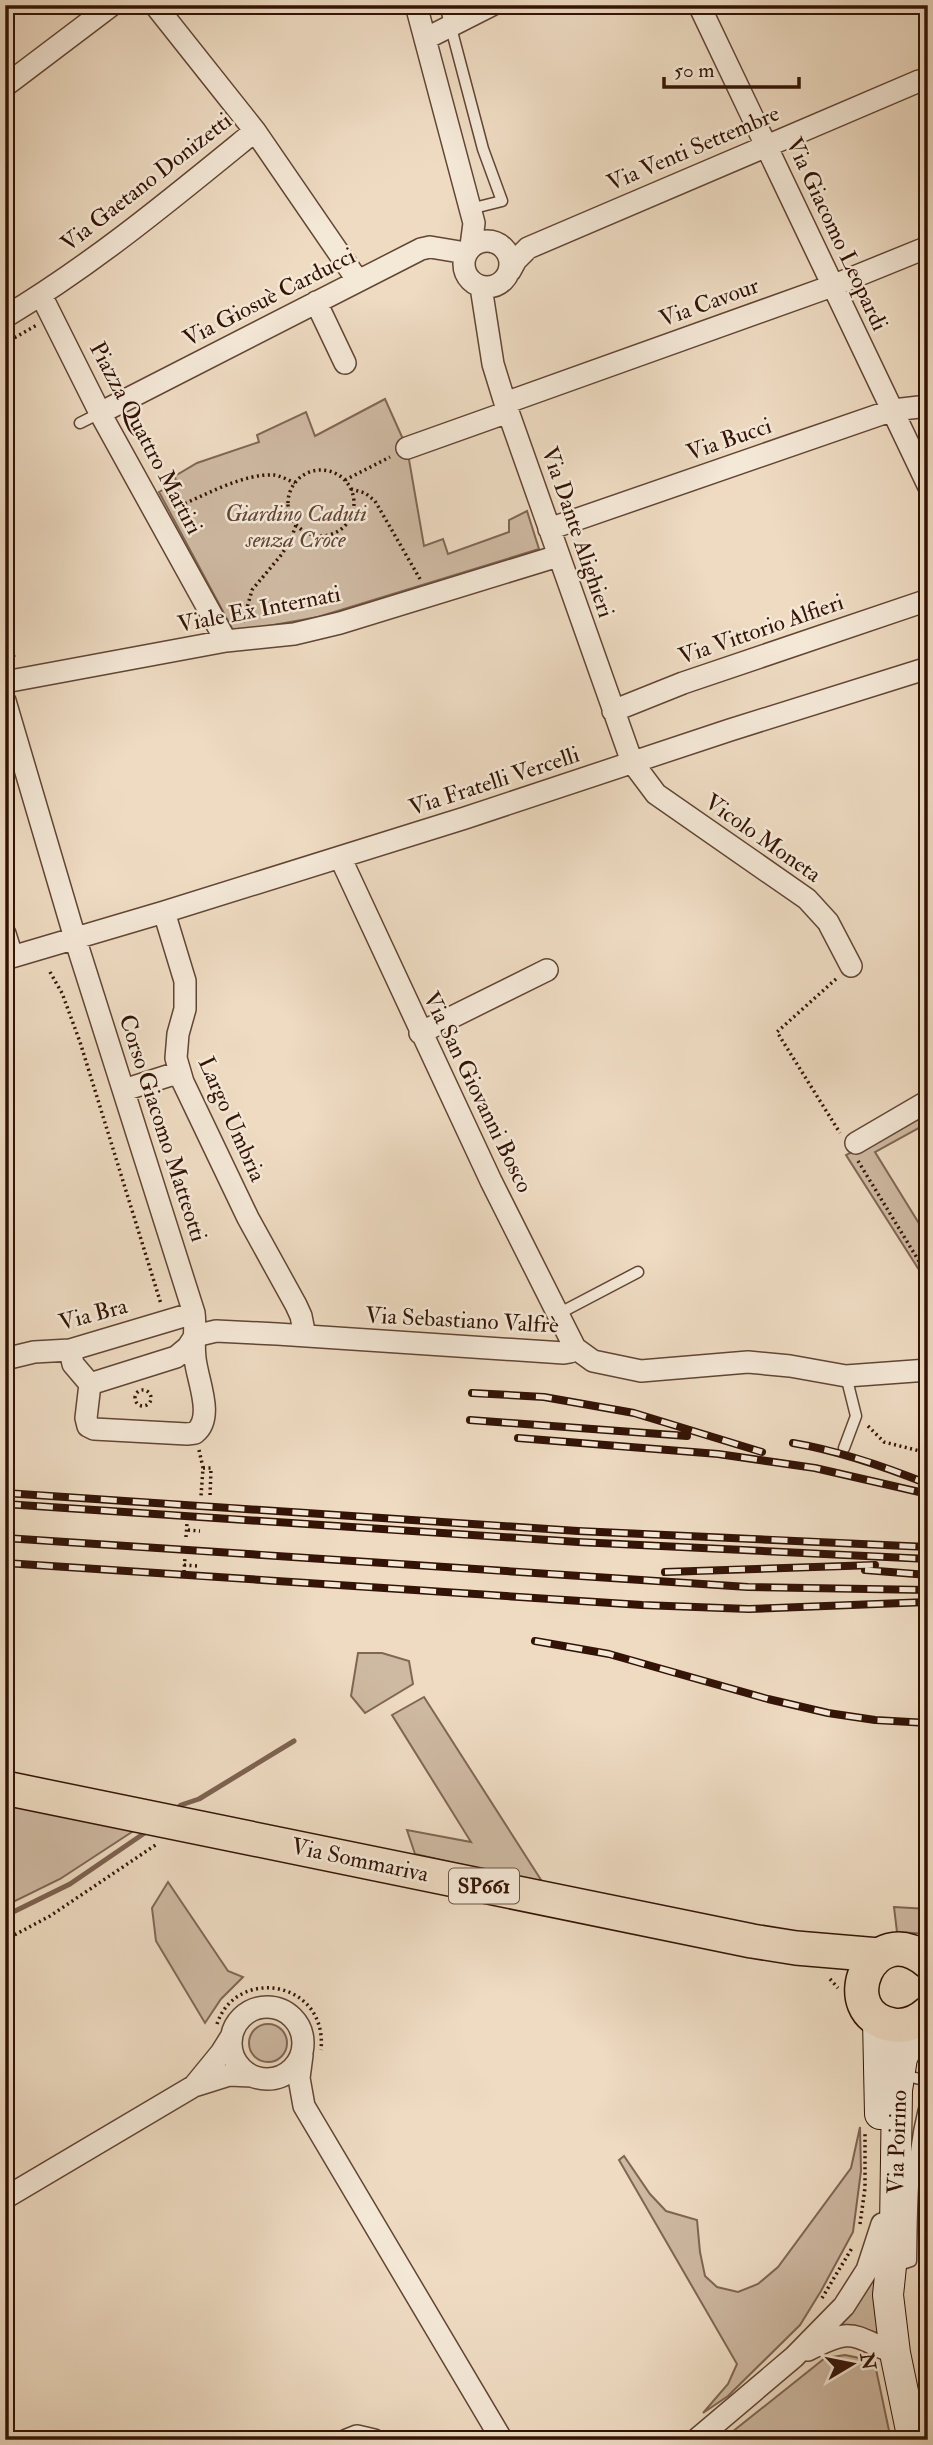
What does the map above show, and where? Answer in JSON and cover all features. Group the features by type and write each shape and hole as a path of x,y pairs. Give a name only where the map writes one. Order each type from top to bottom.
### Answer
{"main road":[{"name":"Via Sommariva","path":"5,1788 752,1941 796,1948 879,1955"},
{"name":"Via Sommariva","path":"796,1948 832,1970 861,2003"},
{"name":"SP661","path":"879,1955 899,1949 924,1956"},
{"name":"Via Poirino","path":"879,1955 864,1972 861,2003 870,2229 890,2268"},
{"name":"Via Poirino","path":"861,2003 899,2026 924,2017"},
{"name":"Via Poirino","path":"913,2440 895,2353 888,2295 895,2228 897,2090 914,2078 902,2058 924,2017"}],"street":[{"path":"5,86 112,5"},
{"name":"Via Gaetano Donizetti","path":"5,317 140,225 255,131 155,5"},
{"path":"416,5 482,246"},
{"path":"425,38 448,16 492,5"},
{"name":"Via Giacomo Leopardi","path":"699,5 928,485"},
{"name":"Via Venti Settembre","path":"496,281 528,248 919,81"},
{"path":"255,131 358,281"},
{"path":"482,246 528,248"},
{"path":"482,246 509,254 511,262 496,281 468,277 464,269 482,246"},
{"name":"Via Giosuè Carducci","path":"100,413 421,249 482,246"},
{"name":"Via Cavour","path":"407,448 507,407 832,286 928,247"},
{"name":"Via Dante Alighieri","path":"496,281 487,317 493,365 632,762"},
{"name":"Piazza Quattro Martiri","path":"41,295 100,413 233,641"},
{"path":"316,302 345,363"},
{"name":"Via Bucci","path":"549,529 893,410 928,406"},
{"name":"Viale Ex Internati","path":"13,680 233,641 295,634 340,623 558,556"},
{"name":"Via Vittorio Alfieri","path":"612,711 683,683 928,600"},
{"name":"Via Fratelli Vercelli","path":"9,957 340,857 928,668"},
{"path":"5,701 75,938"},
{"name":"Vicolo Moneta","path":"632,762 656,794 807,900 828,922 851,966"},
{"name":"Via San Giovanni Bosco","path":"340,857 420,1033 575,1348"},
{"name":"Largo Umbria","path":"164,912 185,981 185,1009 178,1034 176,1058 180,1072 247,1218 296,1305 305,1336"},
{"path":"5,934 9,957"},
{"name":"Corso Giacomo Matteotti","path":"75,938 194,1313 195,1360 204,1409 202,1425 195,1433"},
{"path":"420,1033 547,971"},
{"path":"124,1090 180,1072"},
{"path":"852,1144 928,1101"},
{"name":"Via Bra","path":"5,1359 34,1352 70,1350 194,1313"},
{"name":"Via Sebastiano Valfrè","path":"195,1336 216,1331 564,1353 575,1348 593,1361 641,1371 748,1362 846,1376 928,1370"},
{"path":"90,1384 176,1357 188,1347 195,1336"},
{"path":"70,1350 73,1364 90,1384 86,1418 88,1426 94,1429 195,1433"},
{"path":"223,2033 235,2026 251,2009 276,2007 287,2011 296,2020 310,2057"},
{"path":"223,2033 242,2070 284,2090 304,2106"},
{"path":"194,2086 221,2053 223,2033"},
{"path":"5,2198 194,2086 229,2075 276,2078 310,2057"},
{"path":"310,2057 299,2078 304,2106 502,2440"},
{"path":"696,2440 794,2357 844,2306 867,2270 870,2229"},
{"path":"794,2357 830,2338 844,2335 858,2335 895,2353"},
{"path":"347,2440 356,2436 374,2440"}],"lane":[{"path":"448,16 483,149 502,201 472,216"},
{"path":"80,423 100,413"},
{"path":"558,1314 638,1272"},
{"path":"844,1448 856,1416 846,1376"},
{"path":"890,2268 911,2261 913,2168 920,2119 928,2095"}],"path":[{"path":"345,480 407,448"},
{"path":"325,470 336,473 345,480 351,489 354,508 352,517 339,531 331,535 312,535 296,524 290,515 289,493 303,475 325,470"},
{"path":"158,516 217,489 257,476 277,475 295,483"},
{"path":"351,489 365,493 375,501 430,595"},
{"path":"233,641 252,590 282,554 296,524"},
{"path":"5,629 13,680"},
{"path":"851,966 777,1032 852,1144 928,1276"},
{"path":"50,972 62,993 80,1042 166,1322"},
{"path":"143,1390 148,1391 152,1399 144,1406 139,1405 135,1399 138,1392 143,1390"},
{"path":"144,1406 146,1413"},
{"path":"856,1416 884,1442 928,1453"},
{"path":"195,1433 203,1468 201,1496"},
{"path":"203,1468 211,1468 210,1497"},
{"path":"186,1536 187,1523"},
{"path":"187,1530 200,1531"},
{"path":"184,1572 185,1557"},
{"path":"184,1565 198,1566"},
{"path":"5,1940 50,1916 156,1846 166,1820"},
{"path":"830,1979 861,2003"},
{"path":"223,2033 226,2008 236,1998 251,1991 268,1988 286,1991 298,1996 310,2006 317,2017 322,2034 310,2057"},
{"path":"865,2127 865,2188 870,2229"},
{"path":"820,2301 843,2267 853,2245"}],"green space":[{"name":"Giardino Caduti senza Croce","path":"385,399 407,448 424,546 443,539 448,554 509,532 509,520 527,511 539,549 318,617 234,632 159,492 176,482 175,476 197,463 259,442 257,435 306,412 315,436"},
{"path":"928,1110 928,1123 875,1152 928,1238 928,1284 846,1155"},
{"path":"358,1653 382,1653 409,1661 413,1684 365,1713 351,1696"},
{"path":"424,1697 543,1883 415,1854 407,1830 471,1842 392,1715"},
{"path":"5,1797 141,1826 60,1879 5,1906"},
{"path":"168,1882 228,1971 243,1977 221,1999 205,2023 156,1941 152,1908"},
{"path":"894,1907 928,1909 928,1934 897,1932"},
{"path":"268,2024 282,2029 287,2043 282,2057 268,2062 254,2057 249,2043 254,2029"},
{"path":"860,2127 861,2171 853,2232 821,2291 800,2325 728,2396 703,2413 728,2384 737,2364 619,2160 624,2156 650,2194 666,2211 697,2220 705,2276 717,2287 738,2292 758,2284 778,2267 851,2168"},
{"path":"874,2265 880,2334 855,2326 845,2327 841,2321"},
{"path":"845,2355 864,2359 876,2369 891,2440 722,2440 825,2358"}],"waterway":[{"path":"174,1811 181,1805 199,1799 294,1741"},
{"path":"5,1916 70,1884 149,1830"}],"railway":[{"path":"472,1393 544,1397 634,1413 762,1452"},
{"path":"470,1420 687,1436"},
{"path":"518,1438 718,1454 815,1468 928,1494"},
{"path":"793,1443 861,1460 928,1484"},
{"path":"5,1493 578,1531 928,1547"},
{"path":"5,1504 578,1542 928,1559"},
{"path":"5,1538 748,1587 928,1590"},
{"path":"5,1563 642,1605 749,1609 928,1602"},
{"path":"665,1572 875,1565"},
{"path":"865,1570 928,1575"},
{"path":"535,1641 609,1654 828,1713 875,1720 928,1723"}]}
